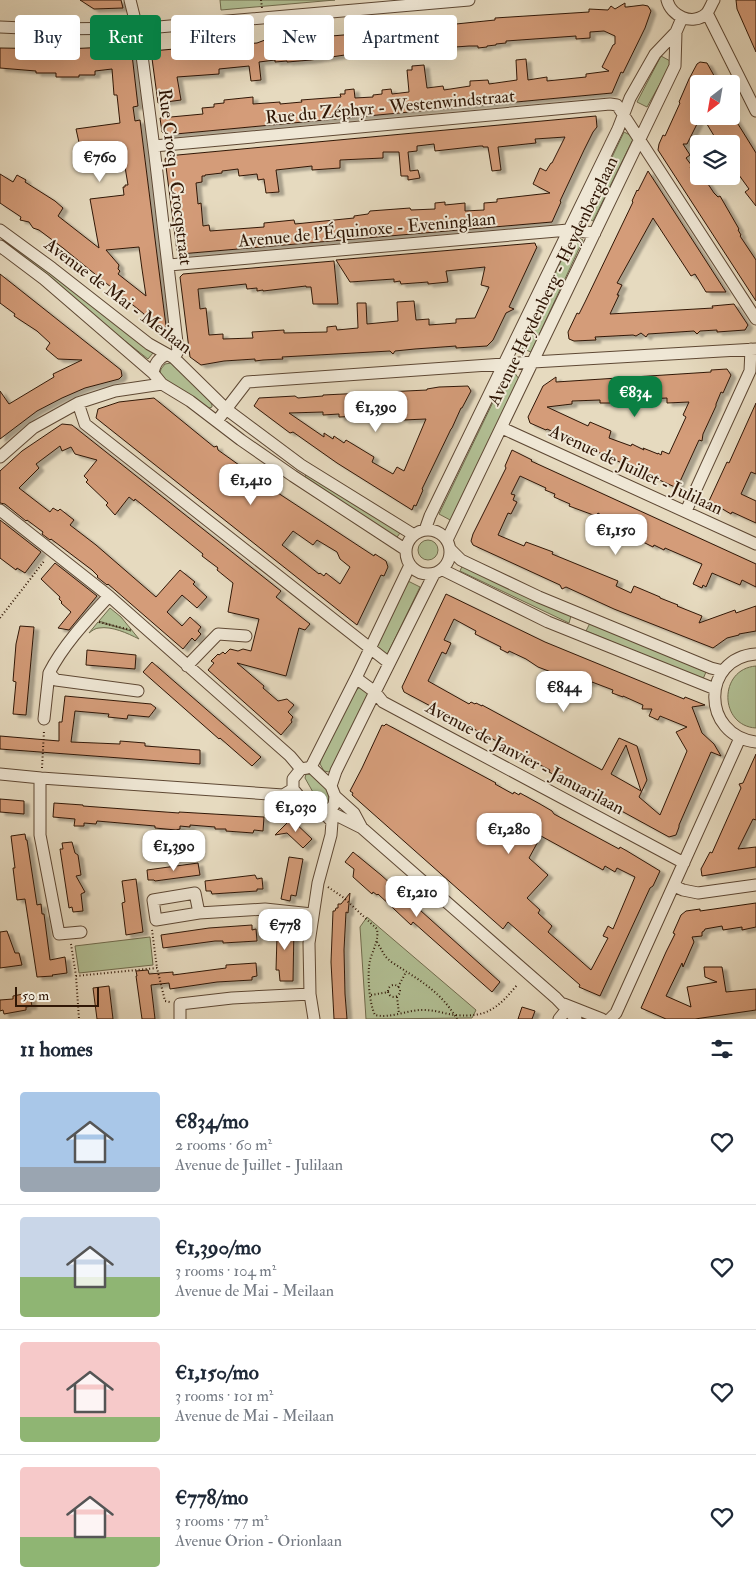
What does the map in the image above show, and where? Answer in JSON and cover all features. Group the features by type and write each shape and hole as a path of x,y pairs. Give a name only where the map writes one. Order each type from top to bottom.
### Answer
{"street":[{"name":"Rue Crocq - Crocqstraat","path":"130,0 134,15"},
{"path":"161,26 469,0"},
{"path":"667,0 668,6 674,13 682,18 691,19 700,18 707,13 714,0"},
{"path":"707,13 756,111"},
{"name":"Avenue Heydenberg - Heydenberglaan","path":"426,530 430,516 630,98 655,54 676,32 682,18"},
{"path":"0,28 90,29"},
{"name":"Avenue Heydenberg - Heydenberglaan","path":"449,545 533,362 675,66 676,32"},
{"name":"Rue Crocq - Crocqstraat","path":"142,60 169,265 178,351 170,356"},
{"name":"Rue du Zéphyr - Westenwindstraat","path":"154,146 610,104 617,106 623,115"},
{"path":"623,115 756,319"},
{"name":"Avenue de l'Équinoxe - Eveninglaan","path":"169,265 568,230 595,233"},
{"name":"Avenue de Mai - Meilaan","path":"2,234 60,274 149,344 170,356 226,409 300,465 414,535"},
{"name":"Avenue de Mai - Meilaan","path":"0,246 44,279 154,373 162,384 190,401 240,440 406,550"},
{"path":"217,421 247,382 754,349 750,371 686,511"},
{"path":"154,373 154,365 159,358 170,356"},
{"path":"0,457 33,428 78,403 115,391 162,384"},
{"path":"78,403 85,424 389,664"},
{"name":"Avenue de Juillet - Julilaan","path":"502,428 756,544"},
{"path":"293,476 300,465"},
{"path":"0,510 109,596 290,756 333,791 354,813 362,828"},
{"path":"715,689 548,622 438,572 428,575 418,572 407,558 406,550 408,544 414,535 426,530 436,531 460,560 579,615 711,668 723,671"},
{"path":"326,812 334,804 333,791 336,772 389,664 438,572 448,563 449,545"},
{"path":"410,564 356,678 306,768 293,779 293,790 316,813 326,812 362,828 564,1006 576,1019"},
{"path":"44,723 49,673 55,661 109,596"},
{"path":"573,632 579,615"},
{"path":"187,666 218,634 246,636"},
{"path":"756,654 743,656 735,660 723,671 715,689 717,714 726,728 740,738 756,742"},
{"path":"49,673 56,680 138,691"},
{"name":"Avenue de Janvier - Januarilaan","path":"356,678 375,692 383,702 684,863"},
{"path":"610,1019 616,1013 740,738"},
{"path":"0,774 283,795 293,790"},
{"path":"41,778 40,835 59,934 76,932"},
{"path":"314,1019 310,994 308,943 312,914 332,822 326,812"},
{"path":"674,886 698,893 756,885"},
{"path":"199,913 195,893 153,900 156,920 199,913 265,909 312,914"},
{"path":"180,1019 180,1004 232,998 310,994"},
{"path":"559,1019 564,1006"},
{"path":"564,1006 602,1019"}],"path":[{"path":"261,0 262,6"},
{"path":"0,618 52,551"},
{"path":"97,622 133,631"},
{"path":"41,778 44,723"},
{"path":"325,886 344,898 377,929 377,942 368,971 372,1009 375,1015 386,1017 424,1010 455,1015 481,1015 504,1000 517,985"},
{"path":"156,920 152,928 157,968 165,1001 180,1004"},
{"path":"76,932 76,976 79,1019"},
{"path":"377,942 390,961 439,995 457,1019"},
{"path":"76,976 157,968"},
{"path":"399,1014 397,997 400,992 398,987 406,972"},
{"path":"371,995 388,992 394,986 398,987"},
{"path":"388,992 392,996 397,997"}],"green space":[{"path":"220,0 335,0 221,10"},
{"path":"661,56 672,62 647,107 637,102"},
{"path":"624,132 634,137 593,221 584,216"},
{"path":"573,235 583,240 531,352 521,348"},
{"path":"13,240 153,353 148,359 7,248"},
{"path":"171,363 210,401 212,407 207,409 163,381 160,373 161,369 165,364"},
{"path":"508,371 514,372 519,379 452,521 439,514"},
{"path":"307,472 400,533 395,540 304,479"},
{"path":"424,540 432,540 438,546 438,554 432,560 424,560 418,554 418,546"},
{"path":"463,564 571,616 569,623 460,571"},
{"path":"408,581 420,587 387,655 375,650"},
{"path":"110,608 121,617 139,639 109,628 98,628 89,633 98,622 131,631 99,621"},
{"path":"590,623 706,672 703,679 586,631"},
{"path":"756,666 756,728 744,725 735,718 730,708 728,697 730,686 735,677 744,669"},
{"path":"360,687 369,694 333,771 324,771 320,764 321,760 355,691"},
{"path":"306,774 311,774 325,787 329,794 329,805 324,807 314,794 305,778"},
{"path":"367,917 476,1010 472,1018 366,1019 360,927"},
{"path":"150,937 153,965 79,973 75,946"}],"building":[{"path":"80,0 121,0 123,8 94,9"},
{"path":"736,0 756,0 756,52 737,9"},
{"path":"625,3 625,7 648,6 651,11 645,28 612,93 165,135 162,132 160,118 203,114 202,108 214,107 214,104 224,103 224,100 253,97 253,104 280,102 280,104 302,102 301,100 341,97 340,94 345,94 345,90 354,89 355,98 373,97 373,95 382,94 382,90 391,89 392,94 409,92 407,70 412,70 412,66 424,65 427,88 443,86 444,90 470,86 470,81 488,80 489,84 517,80 516,60 526,59 528,80 547,77 547,81 586,77 586,74 609,71 602,67 615,44 615,36 604,31 590,32 590,38 576,39 576,36 506,41 506,43 478,48 478,46 457,47 457,24 495,20 495,18 589,12 589,9 608,10 611,6 615,9"},
{"path":"344,35 344,55 334,57 334,36"},
{"path":"264,40 264,60 275,60 259,62 261,80 251,81 249,66 219,69 219,74 177,77 181,100 158,103 152,60 161,60 161,50 171,49 171,60 254,60 254,43"},
{"path":"0,48 15,48 15,60 80,60 80,48 90,48 90,60 133,60 138,106 133,107 135,121 140,120 166,326 162,331 63,248 39,230 33,228 29,222 20,220 21,217 0,203 0,174 13,182 17,175 63,208 58,216 99,248 90,199 124,195 123,187 128,185 125,167 120,165 120,159 116,160 115,153 96,155 95,145 80,147 76,129 120,123 117,95 114,95 112,69 95,71 95,75 56,77 56,73 36,73 36,71 0,68","holes":["139,247 146,296 118,274 120,271 118,269 119,265 106,250"]},
{"path":"275,60 311,60 287,62 275,62"},
{"path":"700,62 707,63 714,75 691,75"},
{"path":"690,77 690,125 696,125 687,144 683,144 690,155 686,158 690,163 690,185 709,185 718,197 720,196 739,229 740,236 756,260 756,301 658,150"},
{"path":"596,116 597,127 584,150 552,222 180,254 177,251 165,159 167,156","holes":["565,137 546,171 540,168 533,184 550,193 497,199 497,202 484,203 484,210 465,211 465,203 445,205 445,202 435,203 435,209 411,210 410,208 370,211 368,214 354,216 354,218 295,224 294,220 264,223 264,227 210,231 209,225 203,226 201,203 198,204 196,183 202,182 202,176 238,169 239,176 257,174 258,180 264,179 266,193 279,192 276,170 312,166 312,170 340,168 340,160 383,158 383,152 399,152 401,176 408,176 408,180 420,178 418,170 410,171 408,152 417,151 417,146 434,144 435,151 480,146 488,147 492,171 501,170 498,147 536,143 535,139"]},
{"path":"707,125 739,125 756,153 756,206 745,192 749,189 740,176 740,135 714,135"},
{"path":"648,171 726,292 706,292 695,274 691,276 653,218 617,283 622,285 610,314 713,308 712,306 734,304 748,325 745,330 700,331 697,334 694,331 648,334 646,337 641,333 636,336 595,337 596,340 574,341 569,339 568,332 577,313 579,314 585,302 637,190"},
{"path":"535,243 537,247 509,307 514,309 506,313 493,340 487,346 415,349 395,351 393,354 390,351 282,357 283,359 224,361 201,365 190,357 180,277 183,274 334,261 338,304 313,304 311,287 306,286 263,291 257,291 257,288 247,289 246,284 198,289 200,309 206,308 209,335 223,334 223,339 253,338 252,332 284,330 284,333 327,332 327,327 336,326 337,330 358,328 357,303 366,303 367,324 398,321 397,302 414,301 416,320 429,319 429,325 456,323 456,319 475,318 489,287 481,285 485,267 446,271 448,282 401,284 400,281 394,282 394,279 350,282 336,260"},
{"path":"0,274 121,370 122,376 119,379 85,388 62,398 37,411 0,439 0,391 9,404 54,377 53,374 82,360 58,359 46,349 50,343 0,303"},
{"path":"727,369 731,375 723,393 721,392 703,434 702,441 699,440 677,488 530,423 528,417 543,386 556,377 556,382 711,372 711,370","holes":["667,398 667,403 689,402 683,415 686,417 669,454 662,451 661,455 609,438 611,431 590,422 588,426 547,407 572,404 572,401 600,400 600,403 610,403 610,401 619,400"]},
{"path":"468,386 471,391 422,489 416,506 414,505 412,510 337,463 293,432 290,433 254,406 259,398 295,396 298,398 427,390 439,387","holes":["323,412 323,415 339,414 339,417 369,416 369,418 399,416 403,420 426,419 404,471 397,467 393,474 372,462 374,457 346,440 344,443 334,436 333,439 324,433 324,437 289,413"]},
{"path":"154,398 214,447 217,446 218,450 281,495 374,556 375,554 386,561 388,567 384,576 381,575 357,625 96,418 98,409 119,402","holes":["293,531 313,545 317,540 337,552 340,559 350,567 340,584 326,573 324,576 319,574 282,545"]},
{"path":"756,403 756,474 751,472 741,494 756,501 756,523 732,512 731,514 709,501 727,462 729,463"},
{"path":"62,424 72,425 281,591 276,597 310,624 305,630 299,628 286,676 237,663 278,701 287,699 294,705 288,712 293,717 292,722 281,735 208,670 214,663 211,661 218,654 223,652 225,654 230,649 251,651 259,619 228,612 233,583 202,556 203,554 135,499 134,501 129,497 115,515 106,505 108,503 86,482 88,480 84,476 97,460 75,454 71,447 62,451 60,446 36,464 39,468 19,488 50,512 53,508 58,511 60,509 74,520 70,525 156,597 180,570 195,582 193,584 207,597 197,608 182,595 167,612 182,626 190,617 201,627 198,631 201,634 195,641 192,638 183,649 108,584 97,577 92,570 42,534 43,532 27,520 5,504 0,503 0,471 22,451"},
{"path":"512,450 531,461 756,564 756,587 742,580 740,585 712,573 706,587 703,585 702,588 693,584 702,564 665,548 664,550 654,545 653,547 643,542 644,540 624,531 625,528 619,526 620,524 598,513 596,516 569,506 570,504 554,497 555,494 545,490 546,488 520,476 511,494 515,495 513,500 517,502 511,514 508,513 498,535 524,546 526,542 553,552 552,554 618,581 616,586 631,593 634,586 660,597 702,616 699,623 735,610 736,613 756,606 756,631 727,638 713,648 614,609 566,587 562,589 560,585 473,545 471,541 473,534 506,468 505,466"},
{"path":"0,520 41,552 25,573 17,568 16,570 0,558"},
{"path":"55,563 97,596 69,630 58,628 71,612 61,603 60,597 41,579"},
{"path":"446,594 545,642 684,699 685,697 705,705 692,707 702,733 714,744 721,756 711,752 676,835 669,837 561,776 560,778 549,772 550,770 517,753 516,755 504,748 506,746 404,692 402,687","holes":["454,619 476,631 475,634 501,647 500,649 526,659 538,667 580,683 581,680 591,684 592,682 613,690 612,693 643,705 642,709 652,709 649,716 658,720 660,716 687,727 676,732 687,751 660,815 639,797 647,780 637,746 619,738 602,770 482,705 471,702 469,704 428,681 442,652 446,654 451,643 444,640","626,745 641,791 611,774"]},
{"path":"20,626 34,627 26,715 13,714 16,682 13,681 16,644"},
{"path":"87,650 136,655 135,669 86,665"},
{"path":"152,662 261,757 252,766 219,739 143,672"},
{"path":"65,696 151,704 156,708 149,717 128,715 127,719 108,717 109,714 75,711 71,742 120,744 120,741 145,743 145,746 200,750 200,764 0,749 0,736 59,741 59,722 62,722"},
{"path":"386,724 513,794 514,792 519,795 520,793 552,811 554,814 619,849 620,847 660,871 653,886 650,888 600,996 579,987 580,985 508,922 503,929 352,795 353,793 350,791 382,725","holes":["541,836 603,870 605,866 615,872 617,868 635,877 613,929 608,926 603,936 608,938 591,970 548,932 552,926 538,913 540,910 527,898 548,875 529,858"]},
{"path":"756,754 756,820 753,819 738,849 756,847 756,867 702,876 701,869 710,852 712,853 741,788 739,784 743,783"},
{"path":"0,799 24,801 24,814 0,812"},
{"path":"54,803 179,813 264,817 263,831 254,830 253,833 226,831 226,829 215,829 215,827 190,825 190,827 180,826 180,829 176,830 155,828 155,826 97,821 96,824 84,823 84,826 74,826 75,819 53,817"},
{"path":"291,819 312,839 303,848 287,833 275,835"},
{"path":"25,834 37,905 41,904 42,914 44,914 50,960 65,957 67,973 37,977 25,899 17,900 13,868 15,868 11,836"},
{"path":"72,842 75,853 78,855 81,875 76,876 85,892 81,894 83,911 73,912 72,907 69,908 60,849 63,849 62,843"},
{"path":"353,852 500,982 492,992 413,922 411,925 378,894 373,892 372,894 353,877 354,869 345,862"},
{"path":"289,857 303,859 296,896 291,895 290,901 281,899"},
{"path":"198,863 200,875 155,881 148,880 147,870"},
{"path":"255,875 257,879 262,878 263,889 212,894 211,891 206,891 205,881"},
{"path":"136,879 143,932 126,935 122,903 125,902 122,881"},
{"path":"350,893 348,913 346,912 344,950 347,1019 334,1019 331,962 333,911 338,908 338,904 341,904"},
{"path":"756,903 756,927 742,930 742,927 723,930 722,926 705,929 702,932 702,936 692,937 694,942 683,967 682,963 666,996 691,1007 687,987 717,982 705,977 704,967 722,967 726,992 756,989 756,1010 695,1019 666,1019 641,1008 675,934 673,933 681,915 686,911 700,909 700,911"},
{"path":"274,923 294,926 293,981 280,981 279,970 276,970 277,936 274,936"},
{"path":"252,925 252,930 256,929 257,941 223,943 223,941 215,941 163,948 161,935 209,928"},
{"path":"7,931 15,953 19,953 22,965 0,968 0,932"},
{"path":"256,963 257,976 252,977 252,980 217,982 170,989 169,983 151,985 155,1019 142,1019 136,971 148,970 149,974 173,972 173,975 226,968 226,965"},
{"path":"109,986 113,1019 97,1019 93,988"},
{"path":"23,994 24,997 30,997 32,1006 26,1007 26,1010 4,1014 3,1010 0,1011 0,1000 13,999 13,996"},
{"path":"522,1007 535,1011 532,1019 518,1019"}]}
